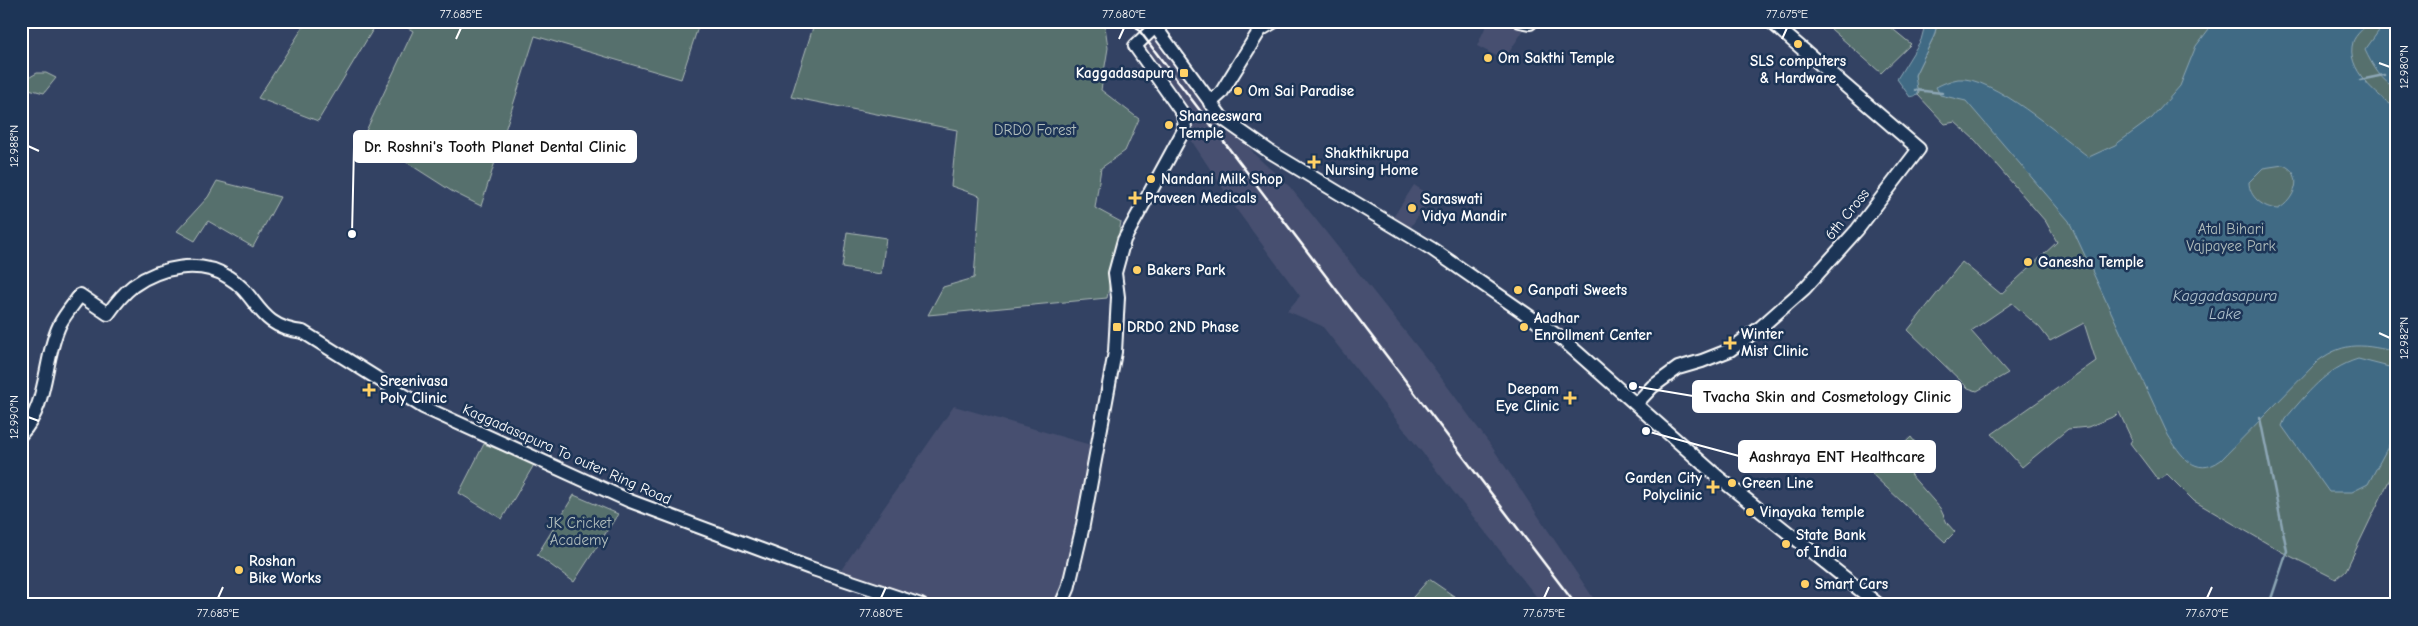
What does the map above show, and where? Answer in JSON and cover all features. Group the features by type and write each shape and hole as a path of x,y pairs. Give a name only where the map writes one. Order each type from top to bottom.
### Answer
{"street":[{"path":"1210,103 1221,93 1260,30 1275,21"},
{"path":"1520,21 1530,23 1532,21"},
{"name":"6th Cross","path":"1636,404 1652,387 1678,368 1702,362 1730,350 1761,327 1805,288 1857,230 1919,149 1770,21"},
{"path":"1061,605 1068,589 1082,530 1115,352 1118,296 1115,273 1124,240 1185,128 1183,114 1135,46 1153,24 1222,118 1269,151 1432,249 1562,339 1718,477 1879,605"},
{"name":"Kaggadasapura To outer Ring Road","path":"21,434 32,421 46,382 51,352 60,324 80,295 108,314 132,287 149,278 172,269 190,267 215,271 229,277 265,316 274,322 288,330 303,332 422,407 656,511 810,568 921,605"}],"shaded area":[{"path":"1488,21 1500,21 1525,28 1504,60 1477,46"},
{"path":"1153,35 1224,127 1247,143 1255,155 1290,187 1431,364 1492,447 1598,605 1543,605 1322,326 1287,311 1300,296 1239,213 1189,137 1192,129 1190,112 1141,46"},
{"name":"Saraswati Vidya Mandir","path":"1414,185 1431,196 1409,230 1392,219"},
{"path":"954,406 1105,449 1068,605 936,605 839,573"}],"green space":[{"path":"307,21 378,21 318,121 258,98"},
{"path":"397,21 700,21 681,79 535,36 481,206 453,192 364,135 413,31"},
{"name":"DRDO Forest","path":"815,21 1091,21 1105,26 1108,48 1101,90 1139,119 1125,151 1101,168 1095,208 1121,222 1107,298 928,315 943,287 974,278 980,196 951,186 957,130 791,97"},
{"path":"1839,21 1883,21 1911,44 1881,73 1831,29"},
{"name":"Atal Bihari Vajpayee Park","path":"1938,21 2397,21 2397,464 2346,570 2336,579 2282,552 2194,501 2167,474 2158,480 2130,443 2132,440 2119,412 2115,416 2088,427 2068,429 2022,467 1992,434 2096,361 2084,323 2050,341 2040,328 2012,303 1971,331 2008,373 1977,391 1968,388 1908,330 1962,262 2001,294 2057,242 2046,222 1975,140 1955,122 1945,124 1918,95 1915,75 1934,36"},
{"path":"37,73 46,73 56,78 44,93 25,88 30,77"},
{"path":"217,181 280,197 253,247 208,221 195,241 177,231 208,197"},
{"path":"847,232 886,238 881,274 842,268"},
{"path":"1911,437 1928,459 1910,474 1940,508 1947,523 1955,532 1945,542 1872,474"},
{"path":"484,444 535,463 502,519 459,493"},
{"name":"JK Cricket Academy","path":"574,495 618,514 574,582 537,555"},
{"path":"1429,579 1467,605 1406,605"}],"water":[{"path":"1926,21 1938,21 1934,36 1915,75 1918,95 1910,97 1897,79 1921,40"},
{"name":"Kaggadasapura Lake","path":"2215,21 2371,21 2354,39 2352,52 2354,62 2364,80 2372,89 2397,109 2397,352 2356,346 2347,347 2328,354 2318,361 2221,460 2203,467 2189,462 2168,435 2069,221 1966,101 1940,95 1936,87 1958,79 1972,80 1989,87 2026,109 2089,157 2115,145 2152,118 2180,86 2196,46","holes":["2283,165 2290,169 2296,181 2293,194 2284,205 2278,209 2272,208 2262,204 2254,197 2249,182 2263,168"]},
{"path":"2386,21 2397,21 2397,89 2382,78 2365,50"},
{"path":"2358,359 2397,369 2397,430 2368,484 2352,492 2329,492 2282,426 2285,419 2317,383 2346,363"}],"waterway":[{"path":"2360,80 2384,75"},
{"path":"1915,90 1942,93"},
{"path":"2260,418 2287,551 2269,605"}],"railway":[{"path":"1132,21 1576,605"}],"place":[{"name":"SLS computers & Hardware","path":"1798,44"},
{"name":"Om Sakthi Temple","path":"1488,58"},
{"name":"Kaggadasapura","path":"1184,73"},
{"name":"Om Sai Paradise","path":"1238,91"},
{"name":"Shaneeswara Temple","path":"1169,125"},
{"name":"Shakthikrupa Nursing Home","path":"1314,162"},
{"name":"Nandani Milk Shop","path":"1151,179"},
{"name":"Praveen Medicals","path":"1135,198"},
{"name":"Saraswati Vidya Mandir","path":"1412,208"},
{"name":"Dr. Roshni's Tooth Planet Dental Clinic","path":"352,234"},
{"name":"Ganesha Temple","path":"2028,262"},
{"name":"Bakers Park","path":"1137,270"},
{"name":"Ganpati Sweets","path":"1518,290"},
{"name":"DRDO 2ND Phase","path":"1117,327"},
{"name":"Aadhar Enrollment Center","path":"1524,327"},
{"name":"Winter Mist Clinic","path":"1730,343"},
{"name":"Tvacha Skin and Cosmetology Clinic","path":"1633,386"},
{"name":"Sreenivasa Poly Clinic","path":"369,390"},
{"name":"Deepam Eye Clinic","path":"1570,398"},
{"name":"Aashraya ENT Healthcare","path":"1646,431"},
{"name":"Green Line","path":"1732,483"},
{"name":"Garden City Polyclinic","path":"1713,487"},
{"name":"Vinayaka temple","path":"1750,512"},
{"name":"State Bank of India","path":"1786,544"},
{"name":"Roshan Bike Works","path":"239,570"},
{"name":"Smart Cars","path":"1805,584"}]}
